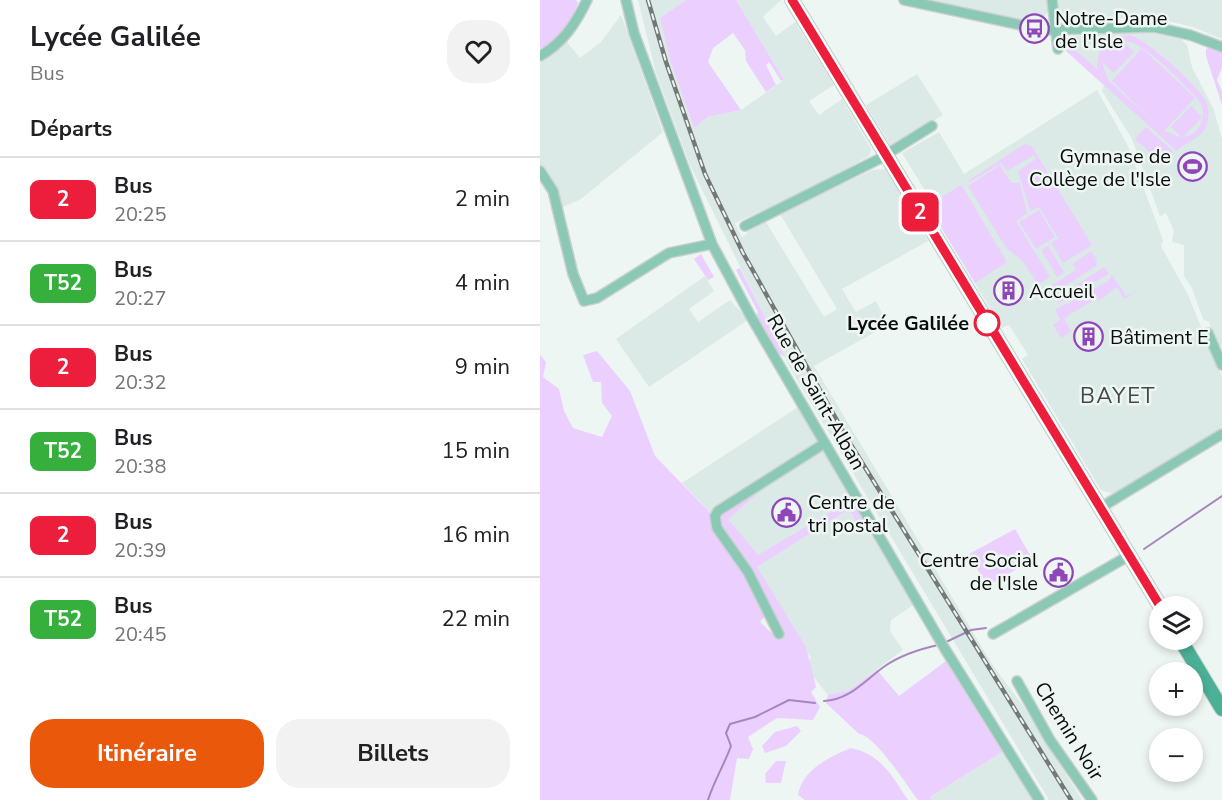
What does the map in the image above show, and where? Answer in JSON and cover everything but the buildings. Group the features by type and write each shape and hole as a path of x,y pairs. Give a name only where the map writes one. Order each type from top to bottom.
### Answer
{"main road":[{"path":"792,0 1154,596"},
{"path":"1187,650 1222,709"}],"street":[{"path":"540,56 561,41 576,22 587,0"},
{"path":"904,0 1022,27 1054,31 1121,26 1154,27 1181,32 1222,48"},
{"path":"1052,0 1058,49"},
{"name":"Rue de Saint-Alban","path":"627,5 712,244 945,649 1039,800"},
{"path":"745,226 886,155 932,126"},
{"path":"540,171 553,191 573,274 585,302 605,293 669,253 712,244"},
{"path":"1208,333 1222,366"},
{"path":"1100,508 1222,434"},
{"path":"779,634 748,572 717,528 716,516 718,511 825,443"},
{"path":"993,634 1130,555"},
{"name":"Chemin Noir","path":"1017,681 1046,733 1092,800"}],"shaded area":[{"path":"540,0 576,0 578,3 573,16 550,46 540,48"},
{"path":"638,0 686,0 660,18 670,60 694,128 708,117 741,110 784,80 736,0 781,0 763,17 776,36 795,22 834,85 809,101 819,115 842,99 871,149 869,156 817,185 735,223 742,238 749,231 766,222 824,317 837,309 780,214 872,170 887,169 928,241 842,289 856,312 876,301 888,325 814,366 992,664 1024,707 1082,800 1049,800 790,368 690,165 656,73"},
{"path":"686,0 736,0 784,80 781,81 769,62 766,65 776,85 766,92 746,61 745,50 733,33 713,48 708,62 741,110 708,117 694,128 670,60 660,18"},
{"path":"932,0 1047,0 1048,11 1042,20 1032,23"},
{"path":"1058,0 1222,0 1222,39 1193,27 1163,20 1124,18 1098,21 1060,15"},
{"path":"621,15 663,132 581,199 561,208 555,185 540,165 540,63 567,42 580,58 601,42"},
{"path":"1119,32 1157,33 1181,39 1187,45 1192,67 1214,110 1222,139 1222,345 1217,348 1209,322 1203,319 1192,288 1184,276 1184,245 1172,242 1174,231 1166,213 1160,216 1132,139 1102,91 1104,85 1064,49 1065,37"},
{"path":"1129,35 1137,38 1159,53 1193,85 1206,101 1208,115 1205,129 1177,151 1066,51 1071,46 1097,69 1101,49 1109,41","holes":["1123,41 1132,42 1141,47 1152,55 1199,100 1203,118 1194,132 1183,137 1202,117 1191,106 1171,127 1182,138 1164,131 1195,98 1142,48 1112,81 1156,124 1108,80 1102,62 1114,73 1134,52"]},
{"path":"1210,47 1222,52 1222,67 1217,80 1222,91 1222,105 1206,56 1206,49"},
{"path":"917,74 943,115 892,148 866,105"},
{"path":"1097,90 1128,146 1163,240 1161,246 1188,295 1222,377 1222,427 1113,494 1101,490 1022,359 1028,355 1009,325 1002,328 923,197 927,194 902,153 939,132 964,174"},
{"path":"1146,127 1173,151 1162,163 1135,139"},
{"path":"1025,144 1032,147 1092,245 1063,263 1051,243 1058,238 1039,207 1030,211 1018,171 1036,159 1034,155 1007,171 1001,163 968,183 972,178"},
{"path":"1000,165 1011,183 1020,183 1027,213 1016,221 1050,277 1038,285 1023,261 1006,248 968,186"},
{"path":"962,186 1007,262 975,283 928,206"},
{"path":"1039,210 1055,237 1036,249 1019,222"},
{"path":"1048,246 1064,272 1057,277 1041,250"},
{"path":"1091,251 1097,260 1096,266 1052,294 1048,288 1076,270 1073,264"},
{"path":"701,254 714,277 708,280 694,259"},
{"path":"1104,267 1109,274 1059,303 1057,299 1059,296"},
{"path":"740,268 785,357 777,352 755,318 758,312 736,270"},
{"path":"1112,275 1126,296 1139,290 1124,299 1117,287 1099,301 1097,298 1064,318 1071,331 1061,338 1053,325 1060,320 1055,310 1108,281"},
{"path":"705,276 714,291 689,309 698,322 730,300 748,320 649,387 616,339"},
{"path":"597,351 630,391 655,456 713,516 717,532 747,575 766,615 760,622 777,638 782,635 750,571 719,528 718,522 724,511 753,493 756,495 728,519 758,555 831,512 832,504 840,507 853,502 868,529 862,532 849,509 757,567 806,647 816,687 811,692 820,707 813,720 777,718 748,737 753,749 749,759 737,758 730,800 540,800 540,355 546,362 543,377 559,389 564,411 573,428 602,437 612,416 602,403 601,382 593,382 583,355"},
{"path":"801,405 866,526 913,605 891,620 890,631 903,650 848,691 828,695 804,665 811,658 729,533 682,483"},
{"path":"1015,529 1033,560 987,586 969,554"},
{"path":"946,661 1002,752 930,797 932,800 918,800 882,752 826,703 828,695 848,691 877,670 899,696"},
{"path":"797,726 801,731 786,746 765,753 762,746 775,732"},
{"path":"851,748 870,755 885,767 908,800 805,800 798,795 805,778 811,772 826,760"},
{"path":"1002,752 1032,800 932,800 930,797"},
{"path":"776,761 786,761 781,783 766,783 765,774"}],"waterway":[{"path":"1144,549 1222,496"},
{"path":"944,643 971,630 986,628"},
{"path":"824,701 842,697 898,659 938,645"},
{"path":"708,800 731,746 726,733 730,724 755,717 789,700 815,703"}],"railway":[{"path":"648,0 666,62 705,174 743,253 848,440 1071,800"}],"bus line":[{"name":"2","path":"792,0 1154,596"}],"place":[{"name":"Notre-Dame de l'Isle","path":"1034,29"},
{"name":"Gymnase de Collège de l'Isle","path":"1192,167"},
{"name":"Accueil","path":"1008,291"},
{"name":"Lycée Galilée","path":"987,323"},
{"name":"Bâtiment E","path":"1089,337"},
{"name":"Centre de tri postal","path":"787,513"},
{"name":"Centre Social de l'Isle","path":"1059,572"}],"district":[{"name":"BAYET","path":"1118,396"}]}
